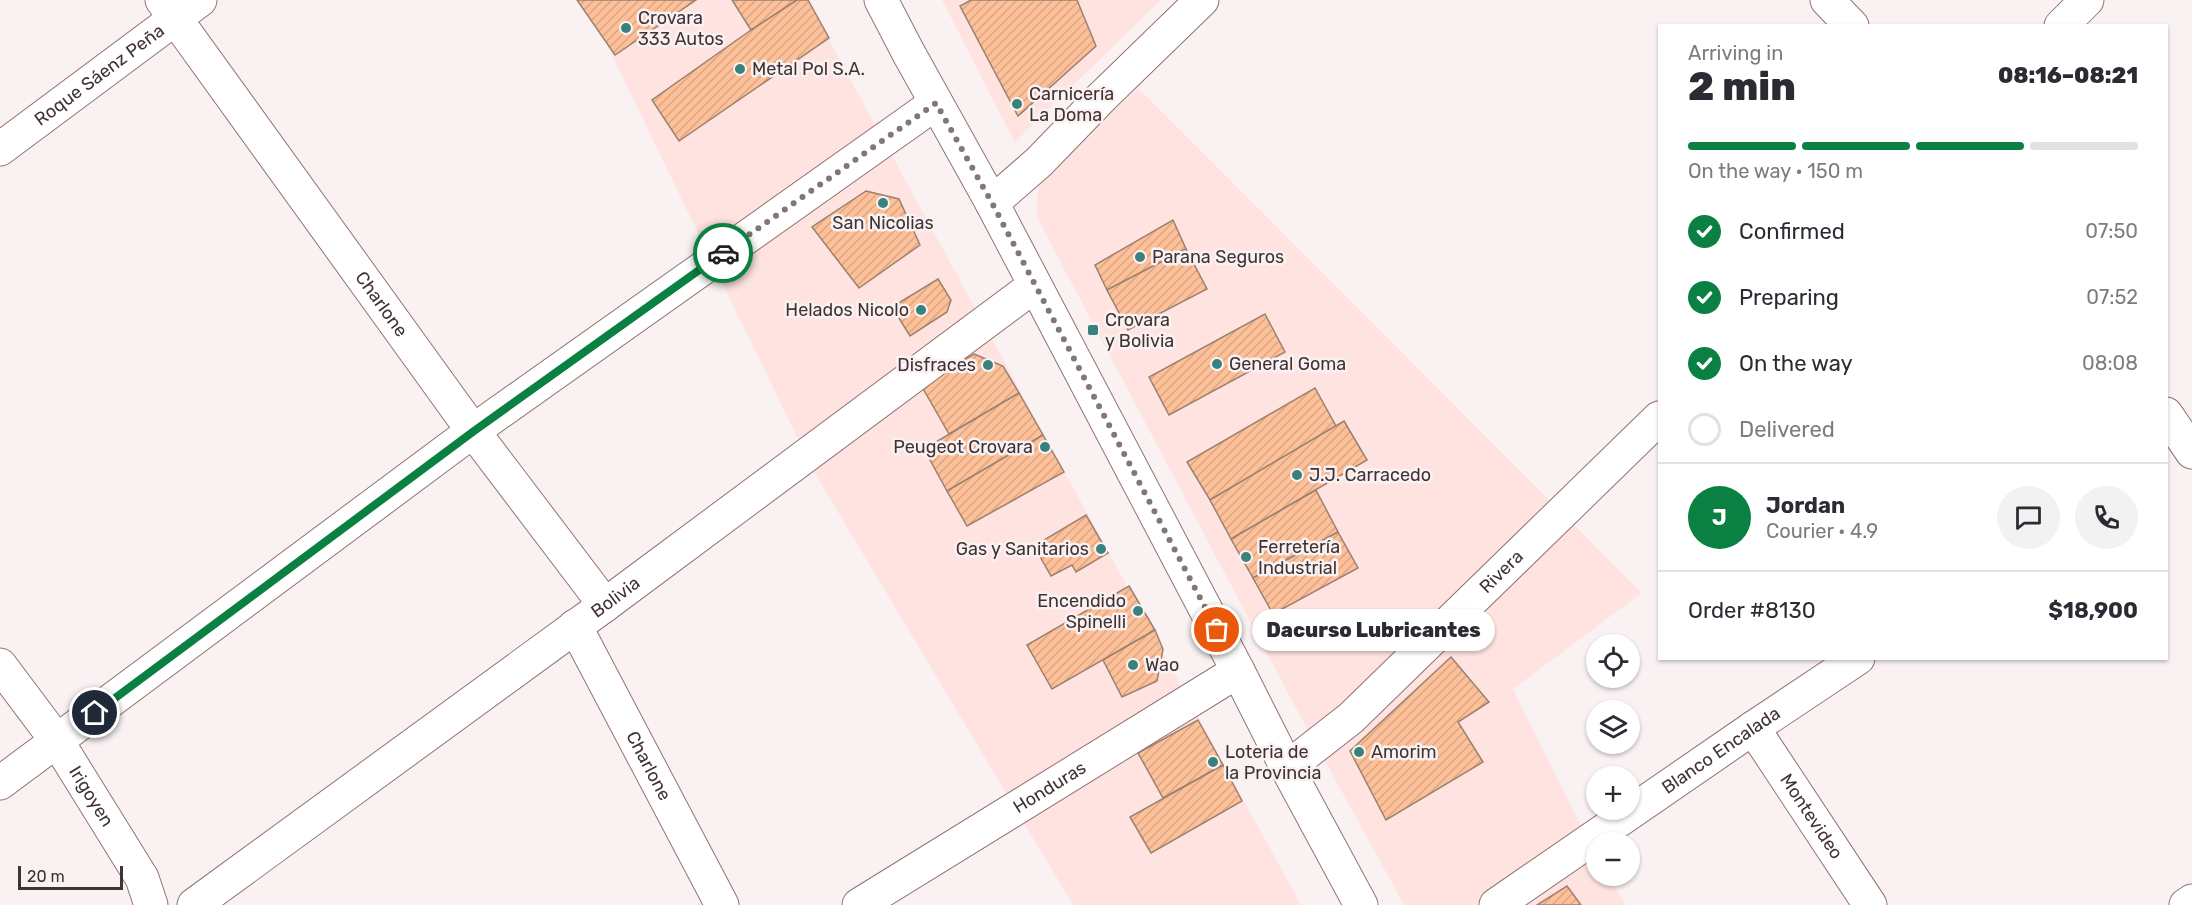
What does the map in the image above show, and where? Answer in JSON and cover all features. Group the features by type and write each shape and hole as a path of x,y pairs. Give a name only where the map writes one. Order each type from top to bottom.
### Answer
{"street":[{"path":"881,0 992,203 1361,905"},
{"path":"992,203 1039,162 1202,0"},
{"path":"1827,0 1850,24"},
{"path":"2063,24 2087,0"},
{"name":"Roque Sáenz Peña","path":"0,149 179,6"},
{"name":"Charlone","path":"179,6 474,431 604,605"},
{"path":"0,783 474,431 936,103"},
{"name":"Bolivia","path":"194,905 1034,286"},
{"path":"2168,418 2184,447"},
{"name":"Rivera","path":"1287,768 1351,718 1658,419"},
{"name":"Charlone","path":"575,626 722,905"},
{"name":"Blanco Encalada","path":"1496,905 1855,660"},
{"name":"Irigoyen","path":"0,665 57,741 141,878 151,905"},
{"name":"Honduras","path":"859,905 1238,670"},
{"name":"Montevideo","path":"1753,728 1870,905"},
{"path":"2186,905 2192,901"}],"shaded area":[{"path":"585,0 807,0 1301,905 1073,905 814,472"},
{"path":"942,0 1161,0 1015,143"},
{"path":"1138,88 1642,593 1513,689 1586,835 1586,886 1614,886 1626,905 1404,905 1290,697 1042,227 1036,212 1039,181"}],"building":[{"name":"Crovara 333 Autos","path":"577,0 696,0 615,55"},
{"path":"732,0 797,0 751,30"},
{"name":"Metal Pol S.A.","path":"797,0 808,0 829,38 679,141 652,100"},
{"path":"971,0 1077,0 1096,46 1018,116 960,6"},
{"path":"866,191 899,199 920,245 859,288 812,227"},
{"name":"Parana Seguros","path":"1173,220 1186,249 1107,290 1095,265"},
{"path":"1186,249 1207,289 1128,330 1107,290"},
{"name":"Helados Nicolo","path":"938,279 951,300 947,312 910,336 892,307"},
{"name":"General Goma","path":"1265,314 1285,352 1169,415 1149,377"},
{"path":"974,354 1003,366 1019,393 949,434 921,385"},
{"path":"1315,388 1336,426 1210,500 1187,462"},
{"path":"1019,393 1043,435 947,491 924,449"},
{"name":"J.J. Carracedo","path":"1344,421 1367,460 1231,539 1210,500"},
{"path":"1043,435 1064,472 967,526 947,491"},
{"path":"1316,490 1338,532 1253,578 1231,539"},
{"path":"1086,515 1108,553 1076,572 1072,565 1051,576 1034,546"},
{"path":"1338,532 1358,568 1273,614 1253,578"},
{"path":"1129,586 1155,630 1052,689 1027,645"},
{"name":"Wao","path":"1155,630 1163,649 1157,681 1122,697 1103,660"},
{"path":"1451,657 1489,702 1458,722 1483,762 1386,820 1350,751"},
{"path":"1198,720 1223,765 1163,798 1138,753"},
{"path":"1223,765 1242,801 1151,853 1130,817"},
{"path":"1567,886 1581,905 1537,905"}],"way so far":[{"path":"723,253 936,103 992,203 1217,630"}],"place":[{"name":"Crovara 333 Autos","path":"626,28"},
{"name":"Metal Pol S.A.","path":"740,69"},
{"name":"Carnicería La Doma","path":"1017,104"},
{"name":"San Nicolias","path":"883,203"},
{"name":"Parana Seguros","path":"1140,257"},
{"name":"Helados Nicolo","path":"921,310"},
{"name":"Crovara y Bolivia","path":"1093,330"},
{"name":"General Goma","path":"1217,364"},
{"name":"Disfraces","path":"988,365"},
{"name":"Peugeot Crovara","path":"1045,447"},
{"name":"J.J. Carracedo","path":"1297,475"},
{"name":"Gas y Sanitarios","path":"1101,549"},
{"name":"Ferretería Industrial","path":"1246,557"},
{"name":"Encendido Spinelli","path":"1138,611"},
{"name":"Dacurso Lubricantes","path":"1217,630"},
{"name":"Wao","path":"1133,665"},
{"name":"Amorim","path":"1359,752"},
{"name":"Loteria de la Provincia","path":"1213,762"}],"route":[{"path":"95,713 474,431 723,253"}]}
